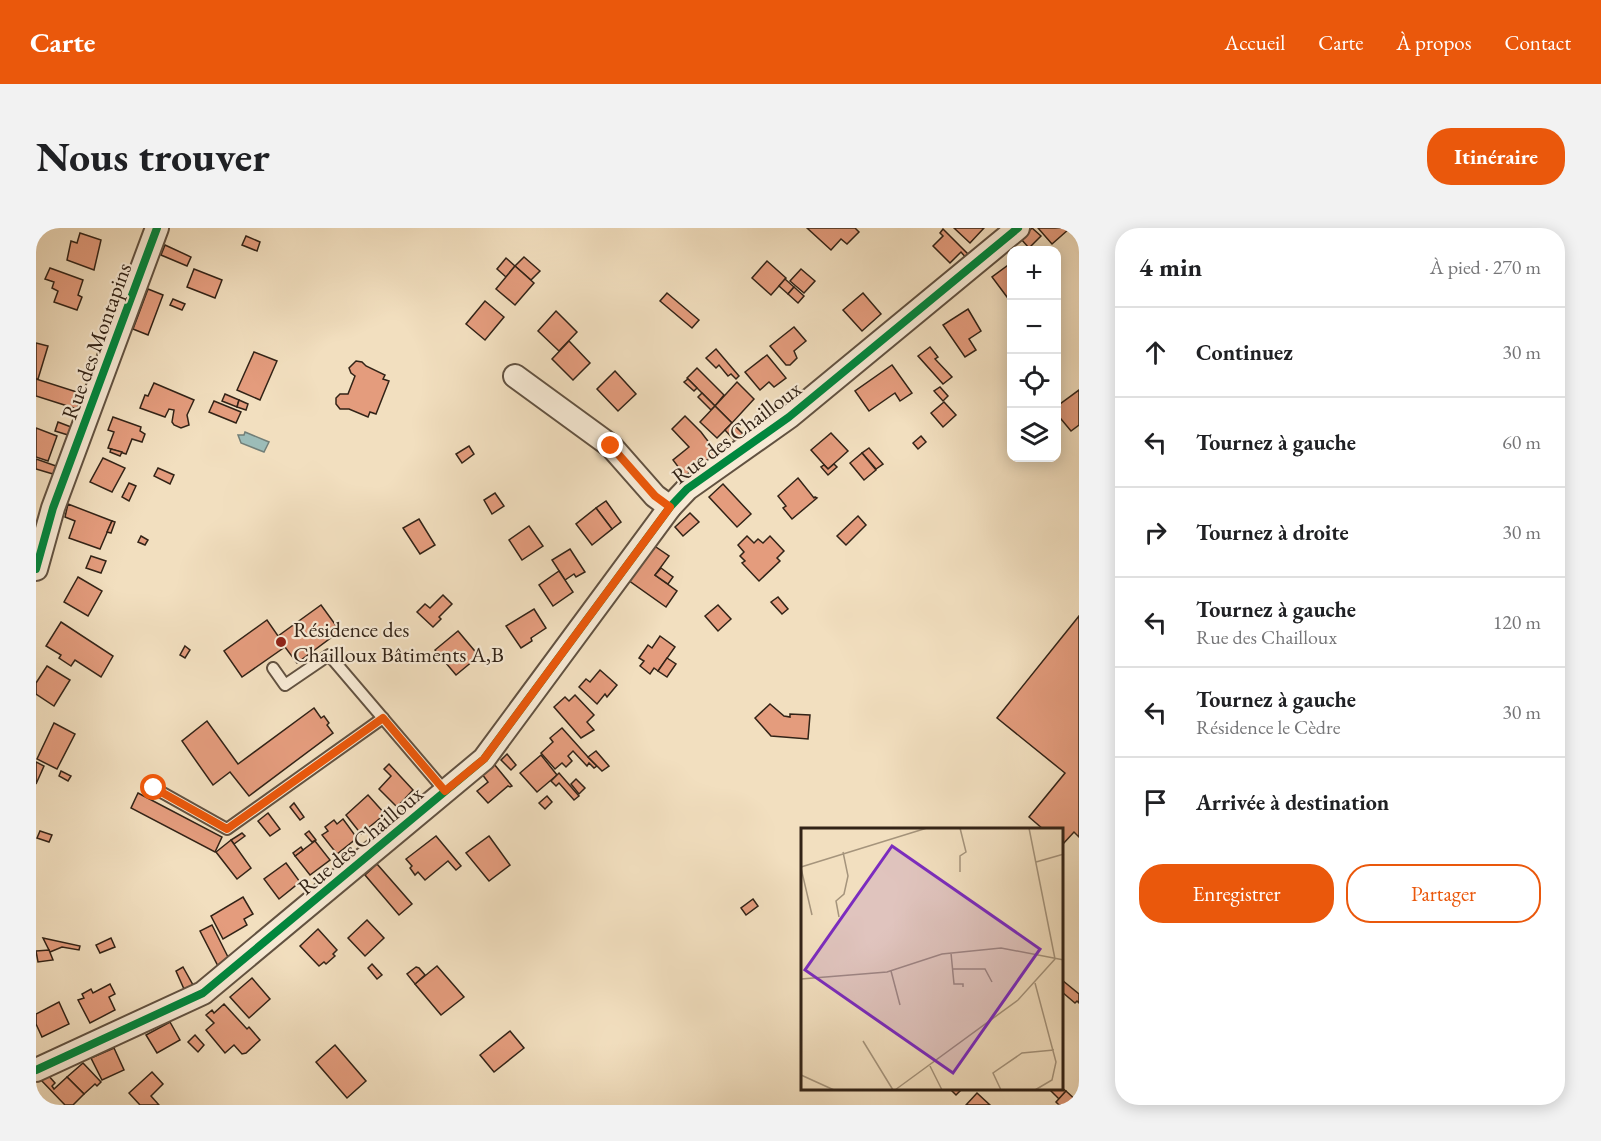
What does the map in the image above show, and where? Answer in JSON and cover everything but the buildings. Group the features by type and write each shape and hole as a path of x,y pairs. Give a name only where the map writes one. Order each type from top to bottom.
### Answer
{"street":[{"name":"Rue des Montapins","path":"36,568 53,508 157,228"},
{"name":"Rue des Chailloux","path":"36,1070 203,993 484,759 670,507 687,489 789,417 1018,228"},
{"path":"515,376 611,446 655,496 670,507"}],"lane":[{"path":"273,668 285,685 329,655 445,791"},
{"path":"154,788 227,829 383,718"}],"water":[{"path":"245,432 269,442 264,452 241,443 238,435 244,435"}],"cycle path":[{"path":"36,569 53,508 157,228"},
{"path":"36,1070 203,993 484,759 670,507 687,489 789,417 1018,228"}],"place":[{"name":"Résidence des Chailloux Bâtiments A,B","path":"281,642"}],"route":[{"path":"154,788 227,829 383,718 445,791 484,759 670,507 655,496 611,446"}]}
